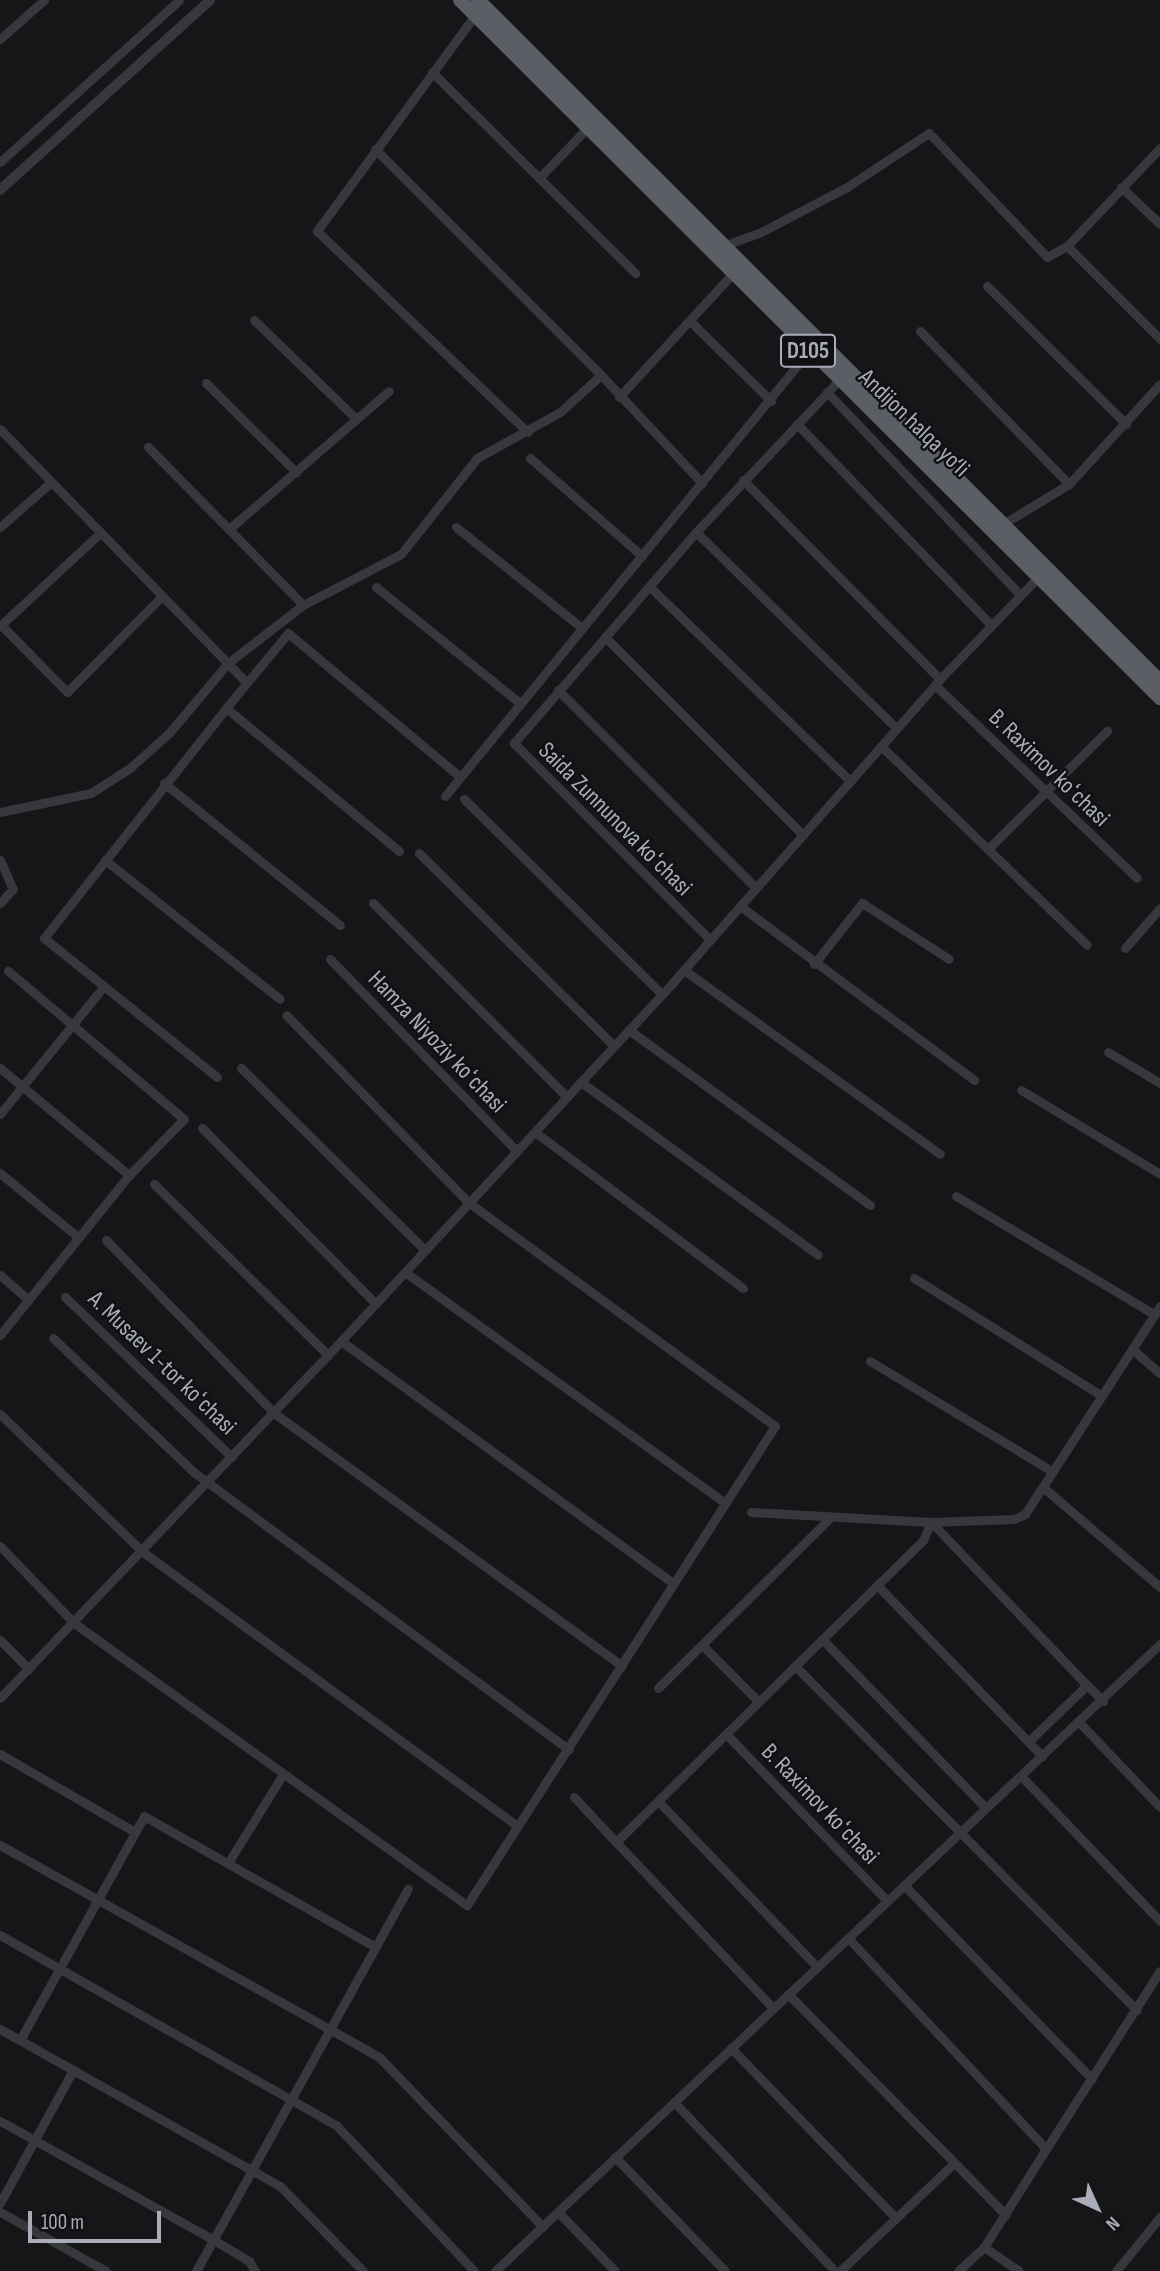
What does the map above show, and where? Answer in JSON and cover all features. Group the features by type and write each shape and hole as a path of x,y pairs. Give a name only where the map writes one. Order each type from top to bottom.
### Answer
{"highway":[{"name":"Andijon halqa yo‘li","path":"460,0 477,7 1003,524 1043,572 1160,698"},
{"name":"Andijon halqa yo‘li","path":"477,7 588,127 838,381 1160,681"}],"street":[{"path":"0,40 44,0"},
{"path":"0,162 179,0"},
{"path":"0,190 210,0"},
{"path":"477,7 317,231 527,432"},
{"path":"432,72 635,273"},
{"path":"539,178 588,127"},
{"path":"723,246 761,232 848,187 929,133 1039,252 1047,257 1067,246 1160,149"},
{"path":"374,149 601,375 702,482"},
{"path":"1121,187 1160,224"},
{"path":"1067,246 1160,339"},
{"path":"619,397 733,273"},
{"path":"987,286 1126,424"},
{"path":"254,320 356,419"},
{"path":"690,321 771,401"},
{"path":"920,331 1069,484"},
{"path":"445,796 771,401 808,351"},
{"path":"0,812 91,793 130,768 184,717 228,663 303,605 401,554 477,458 561,412 601,375"},
{"path":"756,888 558,690 743,480 838,381"},
{"path":"206,383 296,472"},
{"path":"1003,524 1069,484 1160,384"},
{"path":"229,529 389,391"},
{"path":"827,392 1020,595"},
{"path":"797,424 991,625"},
{"path":"0,429 247,683"},
{"path":"148,447 303,605"},
{"path":"530,458 642,556"},
{"name":"B. Raximov koʻchasi","path":"743,480 1045,791 1137,878"},
{"path":"0,527 51,482"},
{"path":"456,527 582,628"},
{"path":"696,532 896,728"},
{"path":"100,533 1,625 67,692 162,596"},
{"path":"0,1698 143,1552 376,1304 684,971 896,728 1043,572"},
{"path":"376,587 520,703"},
{"path":"650,587 850,781"},
{"path":"217,1077 44,938 164,783 288,634 460,777"},
{"path":"605,637 803,835"},
{"name":"Saida Zunnunova koʻchasi","path":"558,690 515,738 520,753 710,940"},
{"path":"226,708 399,851"},
{"path":"988,849 1107,731"},
{"path":"881,746 1087,945"},
{"path":"164,783 340,925"},
{"path":"464,799 662,994"},
{"path":"419,853 614,1046"},
{"path":"0,860 13,889 0,903"},
{"path":"105,860 280,999"},
{"path":"373,903 567,1097"},
{"path":"814,964 862,903 949,959"},
{"path":"740,906 814,964 974,1080"},
{"path":"1125,948 1159,910"},
{"name":"Hamza Niyoziy koʻchasi","path":"330,959 517,1151"},
{"path":"0,1335 129,1175 184,1119 8,971"},
{"path":"684,971 940,1154"},
{"path":"0,1114 104,986"},
{"path":"0,1546 74,1623 467,1905 775,1426 469,1203 286,1015"},
{"path":"629,1030 870,1205"},
{"path":"1108,1052 1160,1083"},
{"path":"0,1068 129,1175"},
{"path":"241,1068 425,1250"},
{"path":"581,1082 818,1255"},
{"path":"1021,1090 1160,1174"},
{"path":"202,1128 376,1304"},
{"path":"535,1132 743,1288"},
{"path":"0,1173 78,1237"},
{"path":"154,1184 328,1355"},
{"path":"751,1512 931,1522 1014,1519 1025,1514 1044,1488 1157,1310 956,1196"},
{"path":"106,1240 274,1413 622,1666"},
{"path":"405,1272 725,1503"},
{"path":"0,1275 28,1299"},
{"path":"914,1278 1102,1396"},
{"name":"A. Musaev 1-tor koʻchasi","path":"65,1297 232,1457"},
{"path":"53,1338 209,1482 569,1750"},
{"path":"341,1341 674,1584"},
{"path":"1132,1349 1160,1373"},
{"path":"870,1360 1053,1472"},
{"path":"0,1414 143,1552 518,1826"},
{"path":"1044,1488 1160,1587"},
{"path":"658,1688 830,1518"},
{"path":"616,1842 923,1540 931,1522"},
{"path":"931,1522 1103,1701"},
{"path":"877,1585 1042,1756"},
{"path":"822,1639 986,1808"},
{"path":"0,1640 29,1669"},
{"path":"499,2270 773,2007 1103,1701 1160,1644"},
{"path":"702,1645 758,1701"},
{"path":"795,1666 1137,2010"},
{"path":"1029,1741 1087,1685"},
{"path":"1079,1722 1160,1807"},
{"name":"B. Raximov koʻchasi","path":"726,1734 887,1901"},
{"path":"0,1754 135,1832"},
{"path":"228,1863 283,1774"},
{"path":"1021,1776 1160,1921"},
{"path":"573,1797 773,2007"},
{"path":"658,1801 817,1967"},
{"path":"20,2040 144,1816 376,1947"},
{"path":"0,1845 379,2057 542,2227"},
{"path":"904,1885 1092,2079"},
{"path":"196,2271 408,1889"},
{"path":"0,1935 337,2125 474,2271"},
{"path":"848,1938 1046,2149"},
{"path":"958,2271 984,2247 1006,2215 1160,1971"},
{"path":"788,1994 1006,2215"},
{"path":"0,2029 253,2170 292,2196 363,2271"},
{"path":"731,2048 896,2218"},
{"path":"0,2203 36,2143 73,2070"},
{"path":"674,2102 838,2271 953,2164"},
{"path":"0,2122 249,2261 255,2271"},
{"path":"615,2157 725,2271"},
{"path":"0,2212 106,2271"},
{"path":"558,2212 615,2271"},
{"path":"1116,2271 1160,2217"},
{"path":"984,2247 1019,2271"}]}
